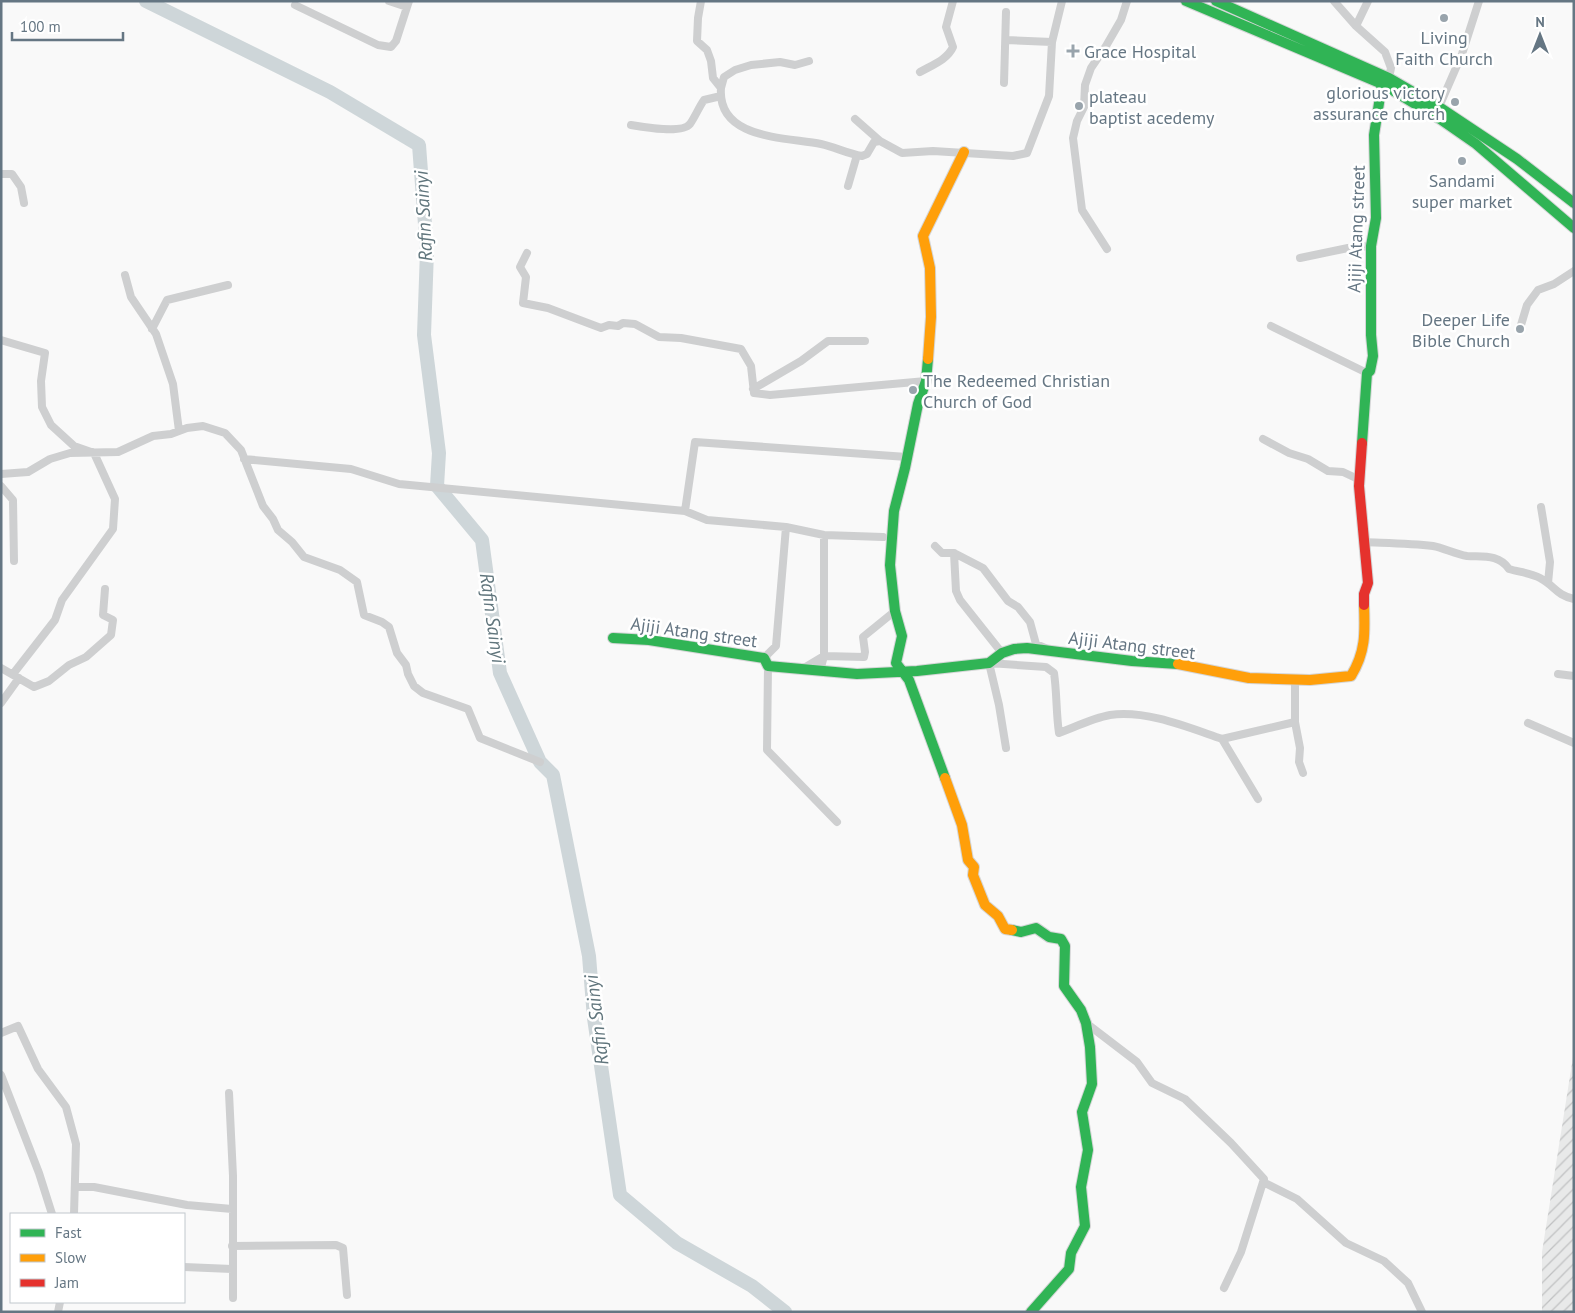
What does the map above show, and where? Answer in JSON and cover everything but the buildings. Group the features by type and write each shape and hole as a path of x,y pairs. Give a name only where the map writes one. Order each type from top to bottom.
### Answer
{"street":[{"path":"295,5 378,45 391,47 396,41 408,4 389,1"},
{"path":"701,1 697,41 708,50 713,78 721,92 726,114 735,122 751,132 822,145 862,156 867,154 874,142 880,141"},
{"path":"920,72 945,58 953,47 946,27 952,1"},
{"path":"856,119 880,141 902,153 920,151 964,152 1013,156 1027,153 1048,96 1052,42 1062,1"},
{"path":"1107,249 1082,210 1073,138 1077,122 1084,107 1085,85 1091,68 1121,20 1127,1"},
{"path":"1186,1 1385,81 1476,144 1574,228"},
{"path":"1216,1 1439,107 1517,159 1574,203"},
{"path":"1334,1 1356,26 1385,52 1391,68 1385,81"},
{"path":"1356,26 1368,1"},
{"path":"1439,107 1462,54 1479,1"},
{"path":"1004,83 1006,12"},
{"path":"1006,40 1052,42"},
{"path":"721,92 724,77 735,70 761,64 780,62 795,65 809,61"},
{"name":"Ajiji Atang street","path":"613,638 649,640 756,658 766,662 857,674 989,663 1002,653 1014,649 1027,648 1132,661 1178,664 1249,678 1310,680 1351,676 1358,665 1365,641 1364,594 1368,582 1363,542 1360,480 1367,373 1370,371 1374,356 1371,335 1370,279 1371,246 1376,218 1374,135 1385,81"},
{"path":"631,124 661,130 684,128 689,125 704,100 721,92"},
{"path":"964,152 924,236 930,268 931,317 926,381 918,404 908,457 894,511 890,565 895,611 902,636 896,663 909,680 962,825 968,860 974,867 973,876 986,905 998,916 1005,929 1022,932 1036,928 1050,936 1061,939 1065,946 1064,986 1081,1010 1086,1023 1090,1047 1092,1084 1082,1112 1088,1150 1081,1187 1085,1226 1071,1254 1068,1269 1031,1312"},
{"path":"848,186 857,155"},
{"path":"1,174 12,174 20,188 24,204"},
{"path":"1300,258 1340,249 1371,246"},
{"path":"527,253 520,266 526,277 523,303 548,308 601,328 609,324 618,326 623,323 635,324 659,337 681,338 741,349 751,366 754,394 770,395 926,381"},
{"path":"1521,325 1527,305 1538,290 1554,284 1574,271"},
{"path":"126,276 131,297 156,334 173,384 180,431"},
{"path":"152,330 167,300 228,285"},
{"path":"1271,326 1367,373"},
{"path":"1,340 45,353 41,381 42,407 52,425 74,446 94,453 115,499 113,529 62,600 55,620 16,676 1,703"},
{"path":"753,389 801,361 828,341 865,341"},
{"path":"1,474 28,472 50,459 70,453 118,452 153,436 187,428 203,426 225,433 241,450 263,506 278,530 292,542 304,557 340,570 357,582 364,615 389,627 397,654 406,665 414,686 423,693 468,709 480,738 540,762"},
{"path":"1263,439 1289,454 1308,459 1328,471 1343,472 1360,480"},
{"path":"685,511 695,442 908,457"},
{"path":"244,458 351,469 399,484 685,511 707,520 786,527 824,535 883,537"},
{"path":"1,486 13,500 14,560"},
{"path":"1541,507 1550,562 1548,583"},
{"path":"786,527 776,646 766,662 767,750 836,822"},
{"path":"820,670 824,656 824,535"},
{"path":"1363,542 1434,546 1467,556 1478,555 1498,559 1505,563 1509,569 1538,576 1563,596 1574,598"},
{"path":"935,546 942,552 954,553 983,568 1008,601 1018,607 1030,622 1036,644 1054,652"},
{"path":"954,553 956,591 960,600 1002,653"},
{"path":"1,668 34,687 49,681 69,664 86,657 111,635 113,620 103,615 105,589"},
{"path":"804,668 824,656 864,657 866,652 863,637 895,611"},
{"path":"1006,748 989,663 1046,668 1054,673 1058,733 1108,715 1132,713 1222,739 1295,722"},
{"path":"1558,674 1574,676"},
{"path":"1295,679 1295,722 1302,773"},
{"path":"1528,723 1574,743"},
{"path":"1222,739 1258,799"},
{"path":"1086,1023 1137,1062 1152,1083 1185,1099 1231,1143 1264,1180 1241,1252 1224,1288"},
{"path":"1,1033 18,1026 38,1069 66,1107 76,1144 74,1213"},
{"path":"1,1075 39,1173 52,1213"},
{"path":"229,1093 233,1298"},
{"path":"1263,1182 1297,1199 1346,1243 1384,1261 1408,1283 1422,1312"},
{"path":"75,1187 94,1187 187,1205 232,1209"},
{"path":"232,1246 341,1246 343,1248 347,1295"},
{"path":"185,1267 232,1269"}],"shaded area":[{"path":"1574,1051 1574,1312 1542,1312 1542,1252"}],"waterway":[{"name":"Rafin Sainyi","path":"146,1 330,92 419,145 427,251 424,335 439,453 437,486 482,540 500,673 540,762 553,775 589,956 594,1018 620,1195 677,1243 752,1286 785,1312"}],"traffic: fast":[{"path":"1186,1 1382,84 1440,119 1476,144 1574,228"},
{"path":"1216,1 1389,78 1439,107 1517,159 1574,203"},
{"path":"1362,443 1367,373 1370,371 1373,356 1371,335 1371,246 1376,218 1374,135 1382,84"},
{"path":"928,359 926,381 918,404 894,511 890,565 895,611 902,636 896,663 909,680 945,778"},
{"path":"613,638 649,640 764,658 768,666 857,674 917,671 989,663 1002,653 1014,649 1027,648 1132,661 1178,664"},
{"path":"1012,930 1021,932 1036,928 1049,937 1061,939 1065,946 1064,986 1081,1010 1086,1023 1090,1047 1092,1084 1082,1112 1088,1150 1081,1187 1085,1226 1071,1253 1069,1269 1031,1312"}],"traffic: slow":[{"path":"928,359 931,317 930,268 923,236 964,152"},
{"path":"1178,664 1249,678 1310,680 1351,676 1360,659 1364,642 1364,605"},
{"path":"945,778 962,825 968,860 974,867 973,875 985,905 998,916 1005,929 1012,930"}],"traffic: jam":[{"path":"1362,443 1359,486 1368,583 1364,594 1364,605"}],"place":[{"name":"Living Faith Church","path":"1444,18"},
{"name":"Grace Hospital","path":"1073,51"},
{"name":"glorious victory assurance church","path":"1455,102"},
{"name":"plateau baptist acedemy","path":"1079,106"},
{"name":"Sandami super market","path":"1462,161"},
{"name":"Deeper Life Bible Church","path":"1520,329"},
{"name":"The Redeemed Christian Church of God","path":"913,390"}]}
